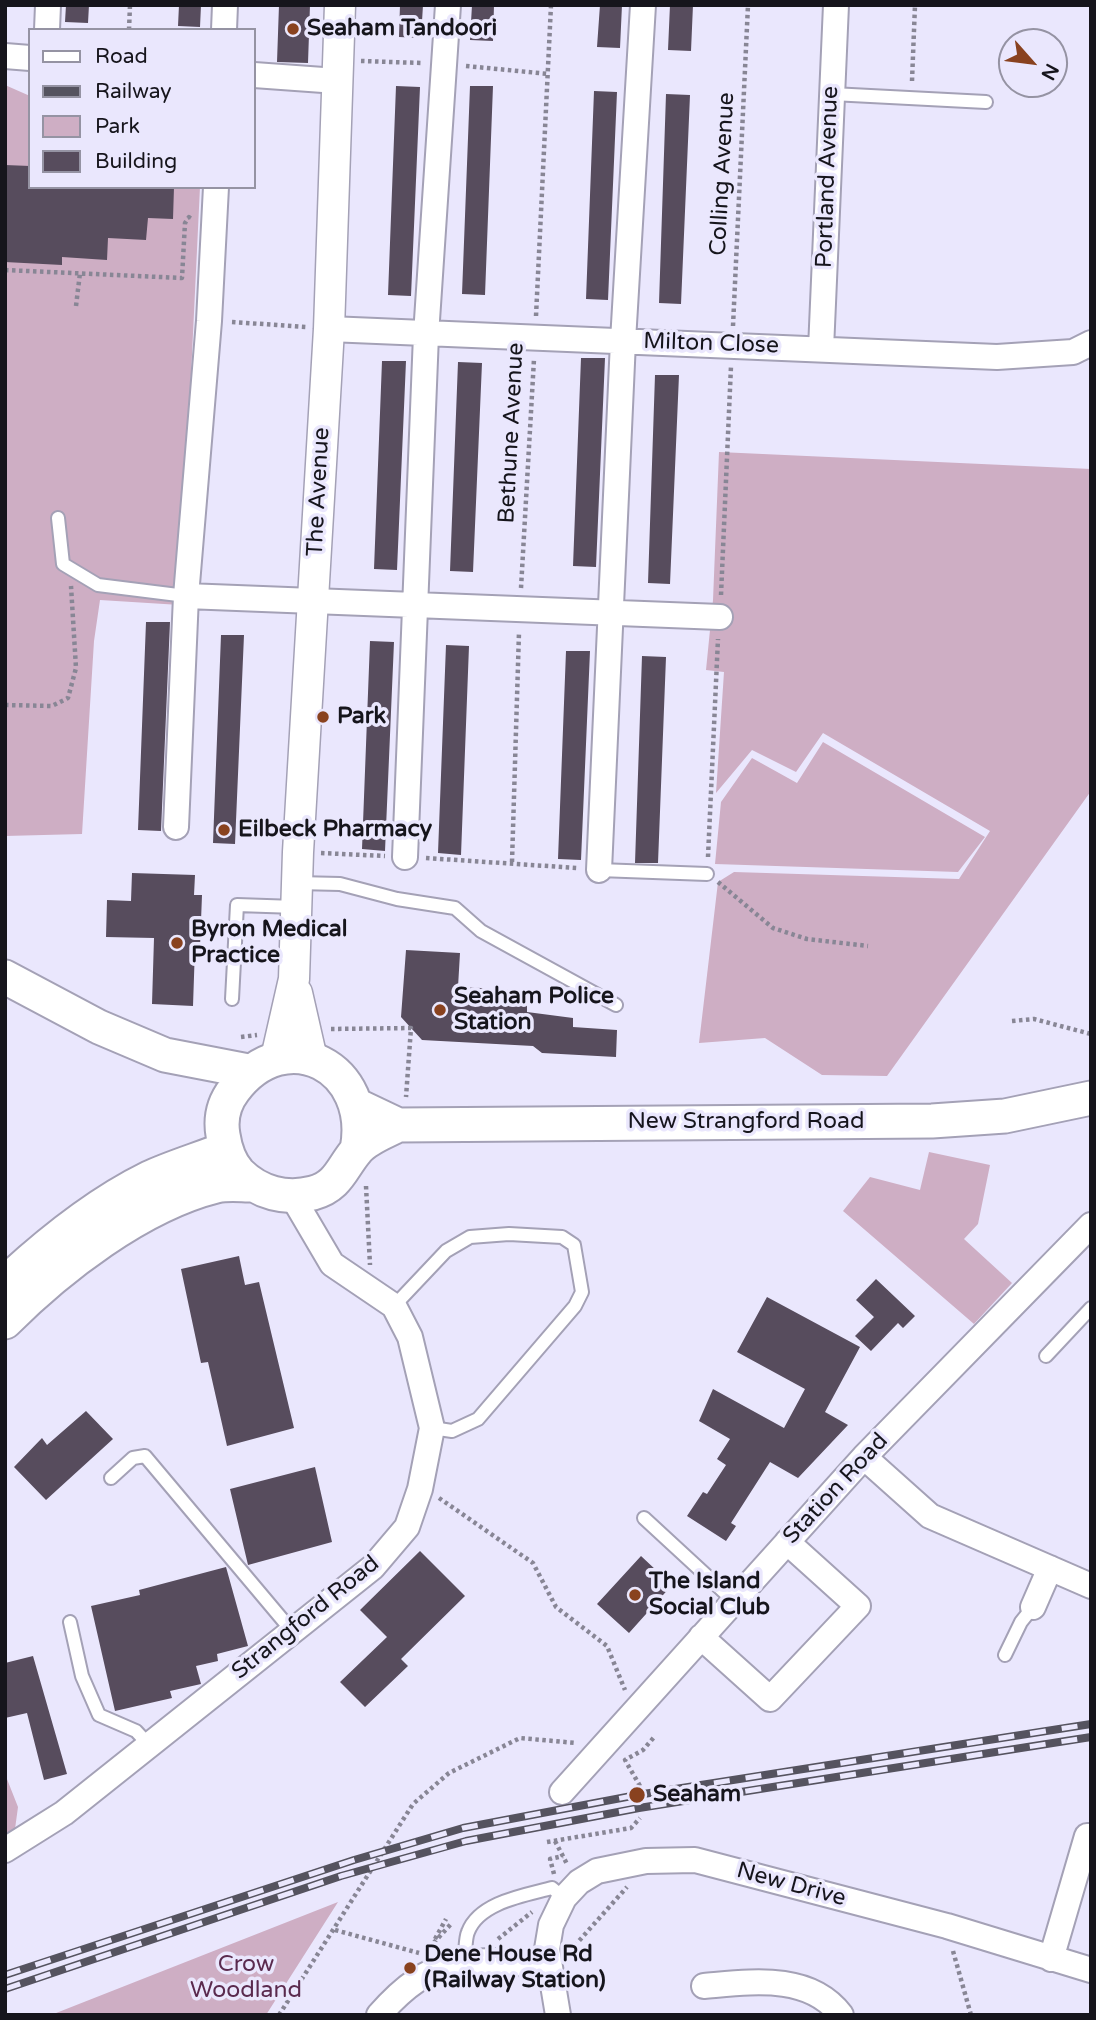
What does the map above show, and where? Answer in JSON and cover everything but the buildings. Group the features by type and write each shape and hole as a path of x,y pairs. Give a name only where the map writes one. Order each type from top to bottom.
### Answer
{"main road":[{"path":"5,977 99,1027 165,1055 226,1102"},
{"path":"165,1055 262,1065 294,1056 318,1045 332,1070 348,1086 358,1106 361,1163"},
{"path":"262,1065 226,1102 221,1125 225,1149 237,1171 253,1185 272,1194 292,1196 325,1188 361,1163 402,1111"},
{"name":"New Strangford Road","path":"358,1106 402,1111 932,1121 1005,1116 1091,1098"},
{"path":"5,1283 43,1247 107,1203 149,1178 225,1149"},
{"path":"5,1322 71,1263 128,1225 187,1196 218,1185 253,1185"}],"street":[{"path":"47,28 48,5"},
{"path":"224,28 225,5"},
{"name":"The Avenue","path":"262,1065 294,979 298,852 328,329 340,5"},
{"path":"405,857 426,335 448,5"},
{"path":"599,870 623,341 643,5"},
{"name":"Portland Avenue","path":"821,349 836,5"},
{"path":"5,56 28,58"},
{"path":"256,75 337,81"},
{"path":"176,827 186,596 209,321 216,189"},
{"name":"Milton Close","path":"328,329 997,356 1073,352 1091,343"},
{"path":"186,596 719,617"},
{"name":"The Avenue","path":"294,979 318,1045"},
{"path":"319,1246 319,1206 325,1188"},
{"name":"Strangford Road","path":"5,1850 64,1813 373,1567 407,1527 420,1489 432,1428 410,1337 394,1306 332,1264 292,1196"},
{"name":"Station Road","path":"562,1792 864,1457 1091,1225"},
{"path":"864,1457 930,1516 1091,1586"},
{"path":"701,1637 770,1699 858,1606 787,1542"},
{"path":"1033,1607 1051,1568"},
{"path":"1051,1959 1087,1836 1091,1836"},
{"name":"New Drive","path":"558,2015 556,1962 551,1925 552,1897 597,1871 637,1863 695,1860 947,1926 1091,1970"},
{"path":"379,2015 418,1977 464,1960 556,1962"},
{"path":"704,1986 751,1982 797,1985 831,2001 841,2015"}],"lane":[{"path":"832,94 986,102"},
{"path":"58,518 63,564 75,572 98,585 186,596"},
{"path":"599,870 707,874"},
{"path":"232,999 237,905 297,895 340,884 397,899 455,908 481,931 616,1005"},
{"path":"394,1306 446,1251 470,1237 509,1234 562,1237 574,1245 582,1292 575,1307 478,1419 452,1431 432,1428"},
{"path":"1046,1356 1091,1308"},
{"path":"111,1478 133,1458 145,1456 292,1630"},
{"path":"644,1518 734,1601"},
{"path":"1005,1655 1021,1622 1033,1607"},
{"path":"70,1622 82,1676 99,1715 136,1731 149,1745"},
{"path":"464,1960 468,1931 481,1916 505,1901 552,1897"}],"path":[{"path":"129,28 130,5"},
{"name":"Bethune Avenue","path":"512,862 519,610 551,5"},
{"name":"Colling Avenue","path":"732,344 748,5"},
{"path":"911,98 915,5"},
{"path":"5,270 182,278 185,223 189,217 193,220 193,230"},
{"path":"76,306 80,273"},
{"path":"209,321 328,329"},
{"path":"5,705 52,706 68,698 76,668 70,577 75,572"},
{"path":"298,852 512,862 599,870"},
{"path":"707,874 773,928 807,939 868,946"},
{"path":"1012,1021 1034,1019 1091,1034"},
{"path":"318,1045 411,1028 402,1111"},
{"path":"361,1163 370,1267 366,1286"},
{"path":"420,1489 437,1497 533,1563 556,1606 607,1646 626,1694 639,1705"},
{"path":"640,1786 625,1759 643,1750 655,1736"},
{"path":"279,2015 413,1804 449,1773 520,1738 583,1744 597,1752"},
{"path":"547,1842 631,1828 640,1818"},
{"path":"555,1841 571,1871"},
{"path":"496,1941 552,1897 555,1875 551,1859 563,1856"},
{"path":"556,1962 639,1875 637,1863"},
{"path":"431,1946 446,1919"},
{"path":"947,1926 971,2015"},
{"path":"335,1930 422,1954"}],"green space":[{"path":"5,85 28,95 28,189 200,189 180,605 100,600 94,641 82,834 5,836"},
{"path":"719,452 1091,469 1091,791 887,1076 822,1075 765,1038 699,1043 718,882 734,872 959,879 990,831 823,733 796,772 752,750 716,793 724,672 706,670 713,600"},
{"path":"823,742 985,837 958,872 715,864 721,802 752,758 797,783"},
{"path":"929,1152 990,1165 978,1224 964,1239 1012,1283 974,1324 843,1211 870,1177 920,1190"},
{"path":"5,1774 18,1807 15,1829 5,1835"},
{"name":"Crow Woodland","path":"338,1902 266,2015 51,2015"}],"railway":[{"path":"5,1975 354,1860 463,1828 637,1795 1091,1724"},
{"path":"5,1989 341,1876 466,1841 639,1808 1091,1737"}],"place":[{"name":"Seaham Tandoori","path":"293,29"},
{"name":"Park","path":"323,717"},
{"name":"Eilbeck Pharmacy","path":"224,830"},
{"name":"Byron Medical Practice","path":"177,943"},
{"name":"Seaham Police Station","path":"440,1010"},
{"name":"The Island Social Club","path":"635,1595"},
{"name":"Seaham","path":"637,1795"},
{"name":"Dene House Rd (Railway Station)","path":"410,1968"}]}
